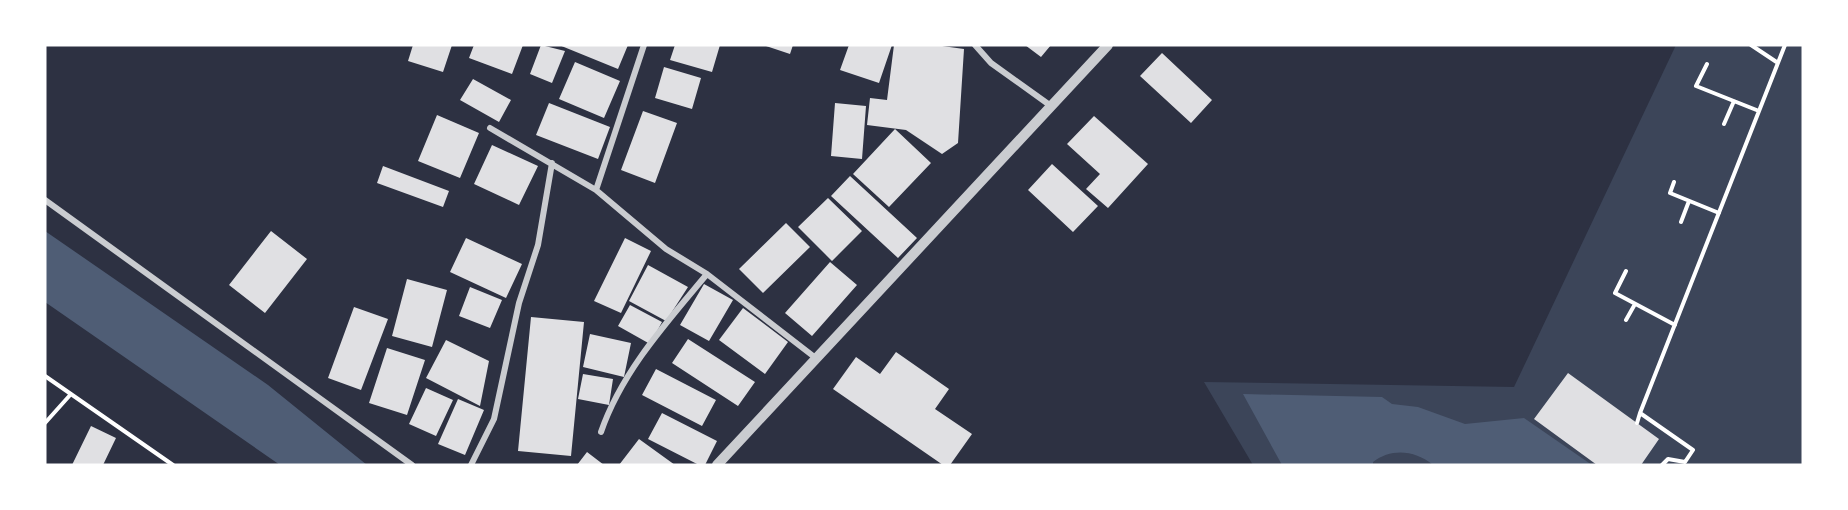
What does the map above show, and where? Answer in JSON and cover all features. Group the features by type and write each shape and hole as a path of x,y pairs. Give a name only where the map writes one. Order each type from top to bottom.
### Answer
{"street":[{"path":"596,190 644,45"},
{"path":"975,45 991,63 1052,107"},
{"path":"717,465 818,360 1108,45"},
{"path":"490,128 596,190 666,249 707,273 818,360"},
{"path":"471,465 494,419 519,303 538,244 552,163"},
{"path":"45,200 412,465"},
{"path":"601,432 609,408 630,374 659,332 707,273"}],"path":[{"path":"1751,45 1778,63"},
{"path":"1637,423 1785,45"},
{"path":"1707,64 1696,86 1759,111"},
{"path":"1724,124 1734,101"},
{"path":"1674,182 1670,193 1719,213"},
{"path":"1681,222 1689,201"},
{"path":"1626,271 1615,293 1675,325"},
{"path":"1626,320 1635,304"},
{"path":"45,376 172,465"},
{"path":"45,423 71,394"},
{"path":"1640,413 1693,450 1685,462 1668,459 1662,465"}],"shaded area":[{"path":"1676,45 1803,45 1803,465 1253,465 1204,382 1514,387"},
{"path":"45,231 268,385 367,465 280,465 45,302"},
{"path":"1243,394 1382,397 1392,404 1418,407 1465,424 1524,418 1592,465 1433,465 1419,456 1395,453 1380,457 1373,462 1373,465 1282,465"}],"building":[{"path":"413,45 452,45 443,72 408,61"},
{"path":"474,45 523,45 512,74 469,58"},
{"path":"541,45 565,51 552,83 530,74"},
{"path":"559,45 628,45 618,69"},
{"path":"675,45 720,45 712,72 670,60"},
{"path":"763,45 793,45 790,54"},
{"path":"849,45 892,45 879,83 840,70"},
{"path":"894,45 935,45 964,49 958,143 942,154 906,130 867,125 870,98 887,100"},
{"path":"1025,45 1051,45 1041,57"},
{"path":"1162,53 1212,100 1191,123 1140,76"},
{"path":"575,62 620,81 604,118 559,99"},
{"path":"664,67 701,78 692,109 655,98"},
{"path":"473,79 511,100 499,122 460,100"},
{"path":"549,103 610,127 598,159 536,135"},
{"path":"835,103 866,106 862,159 831,156"},
{"path":"643,111 677,123 655,183 621,170"},
{"path":"437,115 479,133 460,178 418,161"},
{"path":"1094,116 1148,164 1108,208 1086,189 1100,174 1067,144"},
{"path":"895,129 931,163 889,207 853,174"},
{"path":"492,145 538,166 519,205 474,184"},
{"path":"1052,164 1098,206 1073,232 1028,190"},
{"path":"383,166 449,191 443,207 377,183"},
{"path":"850,176 917,238 898,258 831,196"},
{"path":"828,198 862,231 832,261 798,227"},
{"path":"786,223 810,247 763,293 739,269"},
{"path":"271,231 307,259 265,313 229,285"},
{"path":"466,238 522,264 506,298 450,272"},
{"path":"625,238 651,251 621,313 594,301"},
{"path":"830,262 857,285 812,336 785,313"},
{"path":"648,265 688,287 666,321 629,301"},
{"path":"407,279 447,290 432,347 392,336"},
{"path":"704,284 733,300 709,341 680,325"},
{"path":"470,287 502,300 490,328 459,316"},
{"path":"630,305 662,322 650,344 618,326"},
{"path":"354,307 388,319 361,390 328,378"},
{"path":"743,308 788,342 765,374 719,340"},
{"path":"531,317 584,322 571,456 518,451"},
{"path":"590,334 631,343 624,377 583,367"},
{"path":"688,339 755,382 738,406 672,363"},
{"path":"446,340 489,361 480,406 426,378"},
{"path":"387,348 425,360 407,415 369,403"},
{"path":"896,352 949,389 935,409 972,434 950,465 943,465 833,389 856,357 880,374"},
{"path":"656,369 716,400 702,426 642,395"},
{"path":"1568,373 1659,439 1641,465 1597,465 1534,419"},
{"path":"583,374 613,379 609,405 578,399"},
{"path":"426,388 453,400 436,436 409,424"},
{"path":"458,399 484,410 465,455 438,444"},
{"path":"662,413 717,441 705,465 699,465 648,439"},
{"path":"91,426 116,438 103,465 72,465"},
{"path":"639,439 675,465 619,465"},
{"path":"587,452 604,465 577,465"}]}
